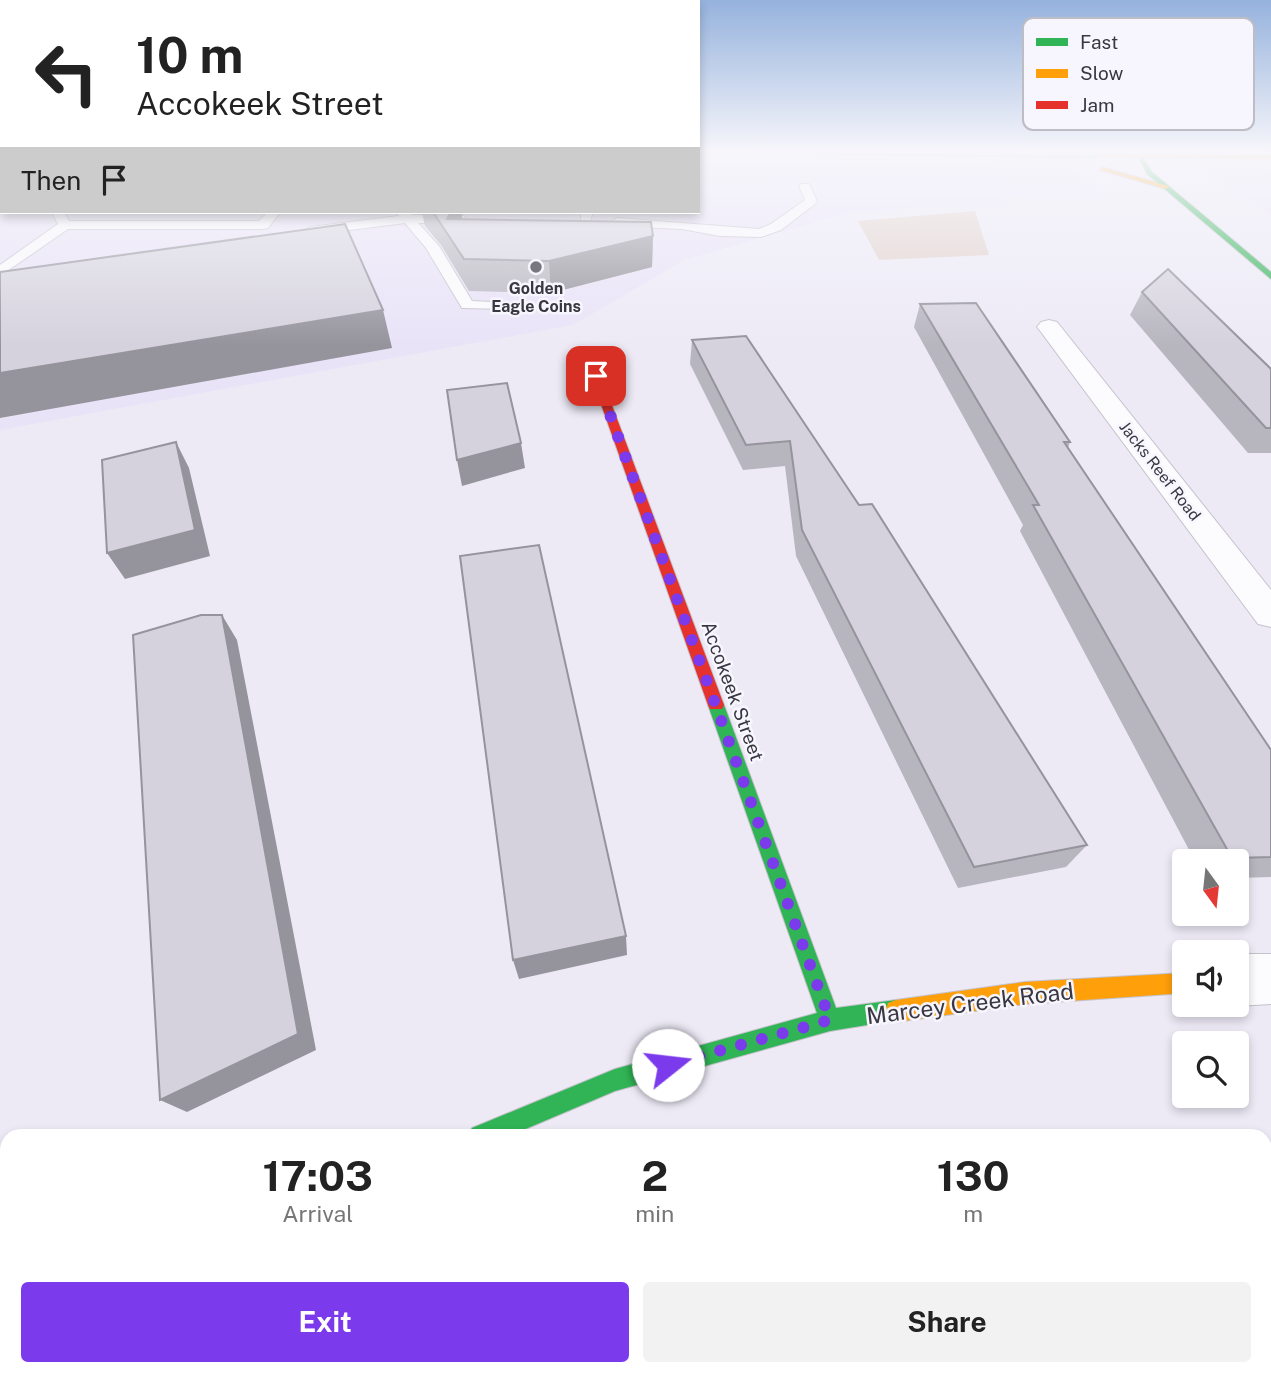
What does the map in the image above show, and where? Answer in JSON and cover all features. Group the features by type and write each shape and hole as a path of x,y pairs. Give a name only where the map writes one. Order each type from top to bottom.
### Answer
{"street":[{"path":"1209,217 1271,275"},
{"name":"Jacks Reef Road","path":"1049,327 1271,615"},
{"name":"Accokeek Street","path":"596,376 830,1020"},
{"path":"1249,980 1271,979"},
{"name":"Marcey Creek Road","path":"497,1129 615,1080 830,1020 1024,993 1172,985"}],"lane":[{"path":"61,217 65,225"},
{"path":"264,234 272,217"},
{"path":"0,273 65,225 264,234 324,217"},
{"path":"297,225 382,217"},
{"path":"407,217 432,246 467,305 504,306"},
{"path":"434,217 472,220"},
{"path":"582,218 682,225 720,232 761,233 776,227 789,217"},
{"path":"0,273 25,271"}],"shaded area":[{"path":"0,217 832,217 684,260 573,325 0,430"},
{"path":"903,217 977,217 989,255 879,260 858,221"}],"building":[{"path":"436,217 651,222 653,236 549,261 464,259"},
{"path":"345,224 383,310 0,373 0,272"},
{"path":"1168,269 1271,369 1271,428 1266,428 1142,292"},
{"path":"976,303 1070,442 1064,442 1271,750 1271,857 1250,858 1250,849 1227,849 1033,505 1039,505 920,304"},
{"path":"746,336 859,505 872,504 1087,845 974,867 802,530 790,441 746,445 692,340"},
{"path":"507,383 521,443 457,460 447,390"},
{"path":"176,442 195,530 107,553 102,460"},
{"path":"539,545 626,936 513,960 460,556"},
{"path":"201,615 222,615 298,1034 160,1100 133,635"}],"traffic: fast":[{"path":"1201,217 1271,276"},
{"path":"716,705 830,1020"},
{"path":"497,1129 615,1080 830,1020 896,1011"}],"traffic: slow":[{"path":"896,1011 1025,993 1172,984"}],"traffic: jam":[{"path":"596,376 716,705"}],"place":[{"name":"Golden Eagle Coins","path":"536,267"}],"route":[{"path":"596,376 830,1020 668,1065"}]}
